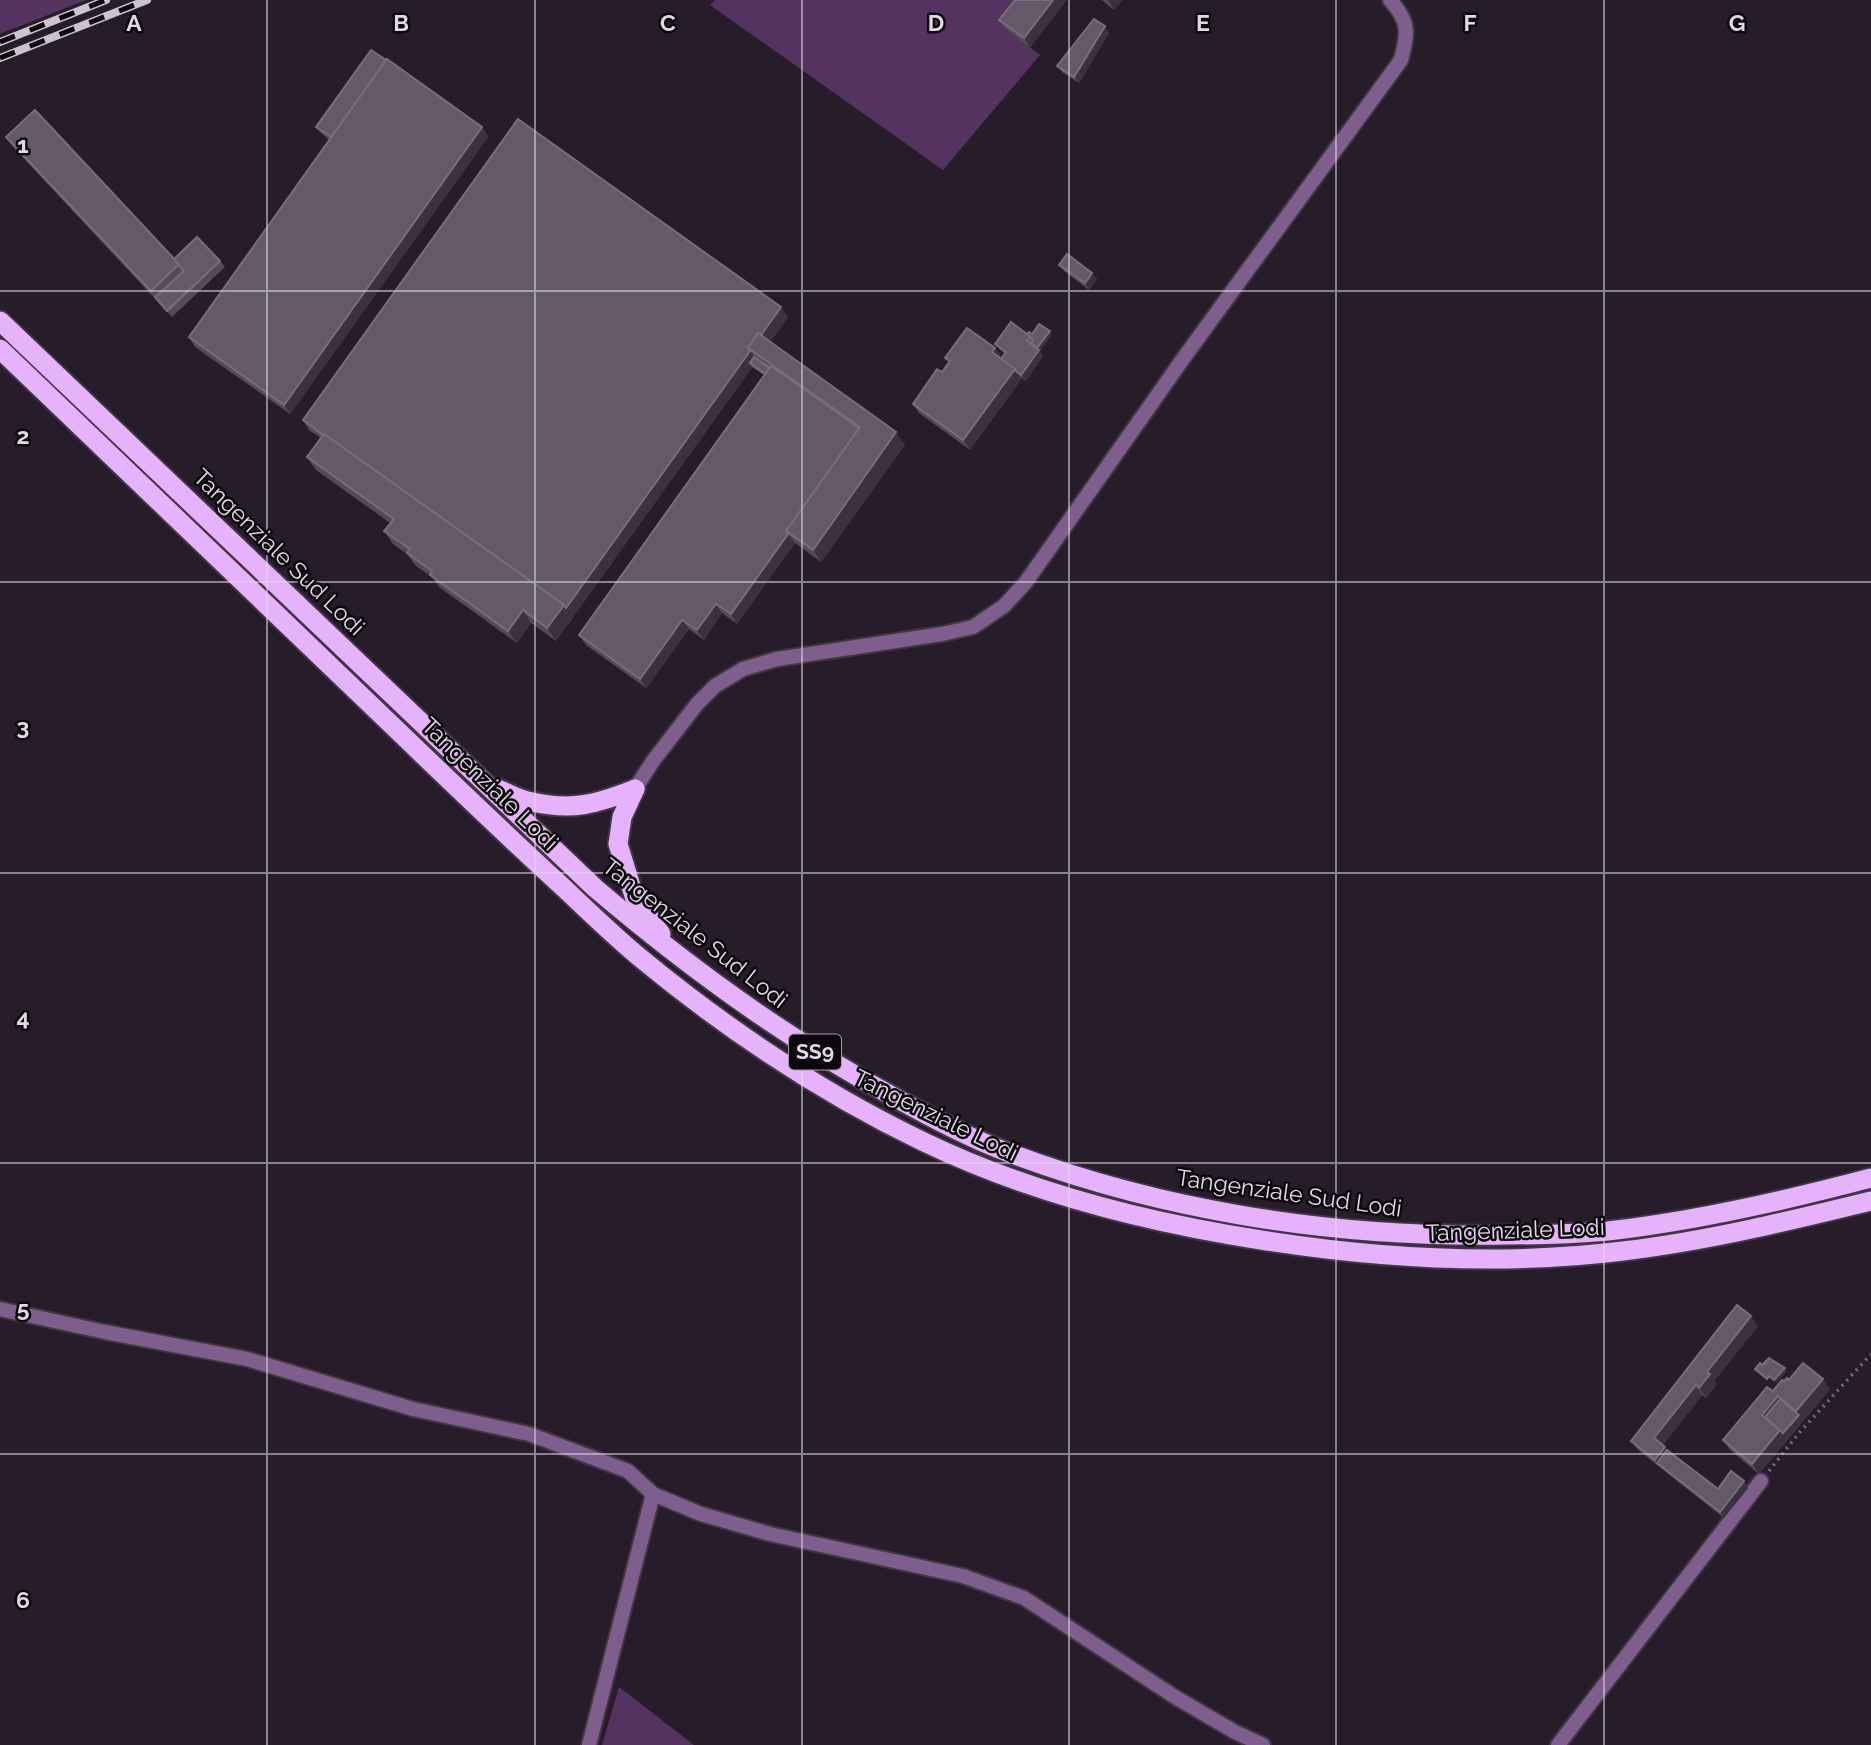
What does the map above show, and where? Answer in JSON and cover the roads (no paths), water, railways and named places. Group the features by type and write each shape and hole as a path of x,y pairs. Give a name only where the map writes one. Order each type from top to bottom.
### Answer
{"highway":[{"name":"Tangenziale Sud Lodi","path":"0,321 595,888 724,991 812,1050 928,1116 996,1148 1130,1192 1203,1209 1279,1221 1414,1235 1546,1235 1606,1231 1742,1209 1871,1178"},
{"name":"Tangenziale Lodi","path":"0,349 507,836 633,952 721,1020 802,1073 874,1116 956,1157 1054,1194 1167,1224 1284,1244 1395,1257 1563,1257 1621,1252 1734,1233 1871,1201"},
{"path":"487,784 530,802 571,807 602,802 635,789"},
{"path":"635,789 622,817 618,844 634,896 676,954"},
{"path":"1828,1189 1871,1166"}],"street":[{"path":"635,789 697,704 715,686 743,670 777,659 942,634 973,626 1004,606 1026,582 1185,356 1401,60 1408,34 1402,16 1390,0"},
{"path":"0,1309 247,1359 413,1409 529,1433 628,1471 653,1494 701,1514 770,1534 963,1576 1024,1598 1175,1697 1263,1745"},
{"path":"1558,1745 1761,1481"},
{"path":"589,1745 653,1494"}],"railway":[{"path":"0,42 106,0"},
{"path":"0,58 147,0"}]}
